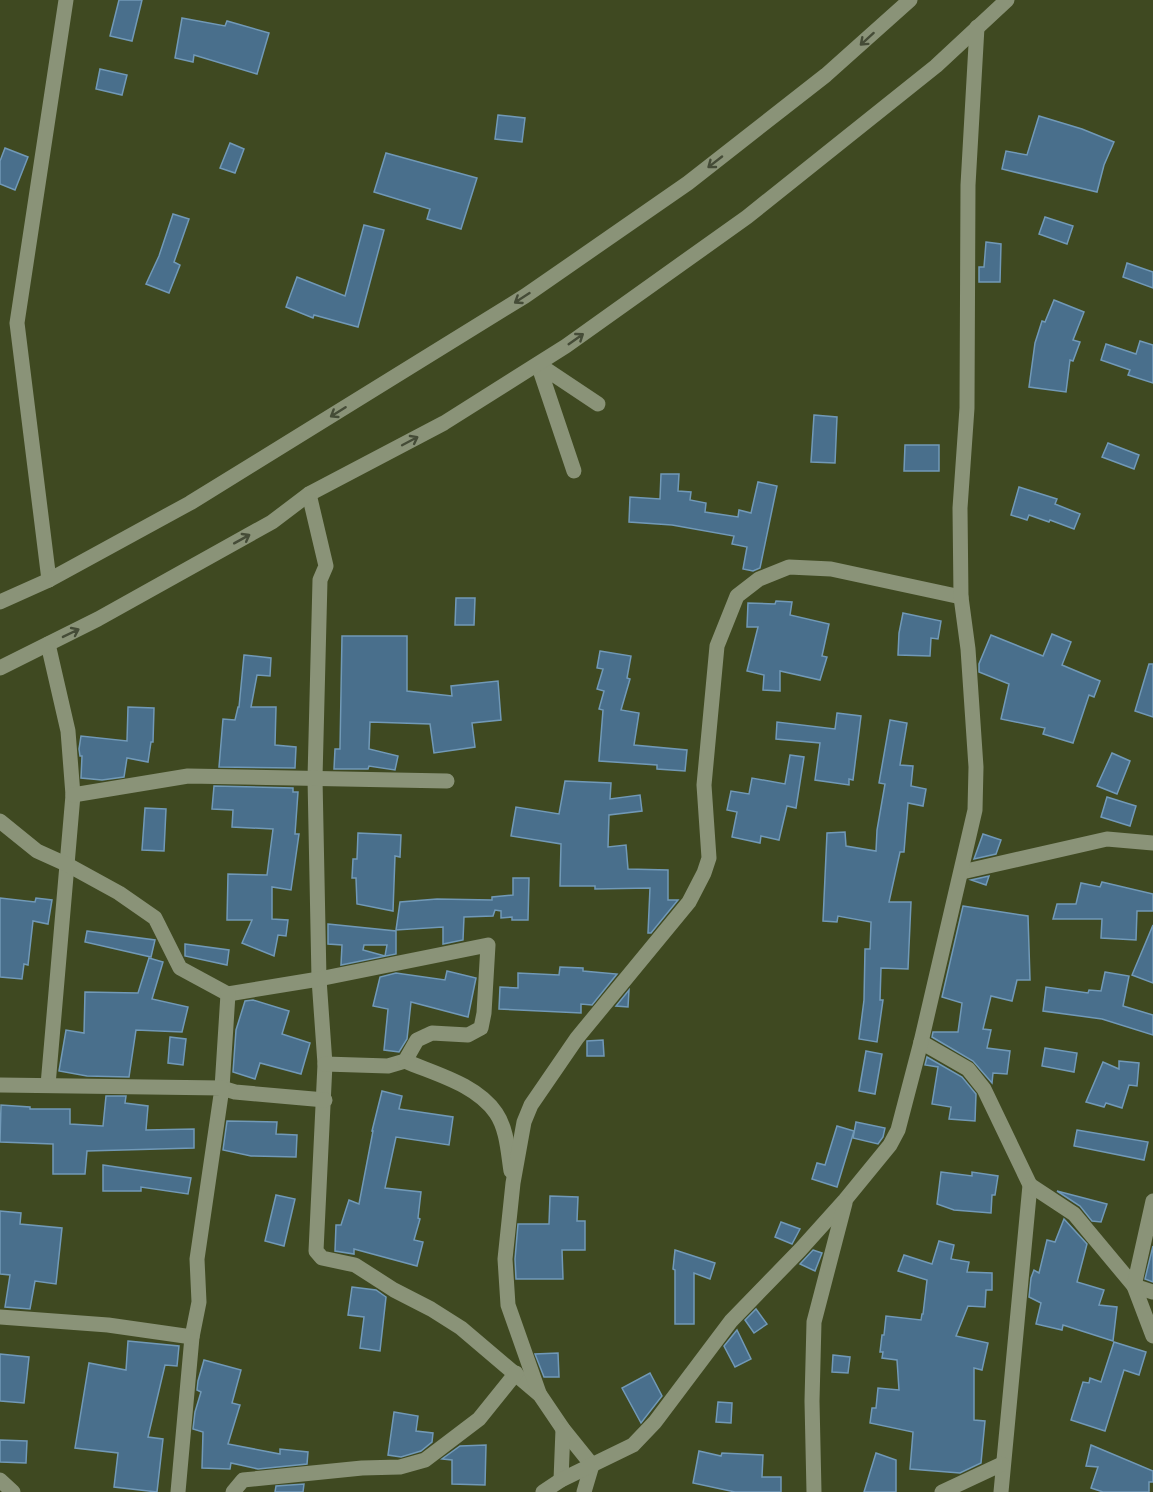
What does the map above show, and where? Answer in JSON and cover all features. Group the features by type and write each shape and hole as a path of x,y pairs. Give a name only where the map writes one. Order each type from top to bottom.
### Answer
{"street":[{"path":"50,580 17,323 66,0"},
{"path":"0,602 50,580 190,504 525,296 688,183 826,75 910,0"},
{"path":"0,668 98,619 272,522 309,494 444,423 566,346 747,217 936,66 1006,0"},
{"path":"543,1492 561,1480 633,1445 655,1422 731,1321 801,1250 845,1200 890,1145 898,1130 962,872 975,810 976,767 962,597 960,508 967,408 968,185 977,27"},
{"path":"538,364 598,404"},
{"path":"538,364 574,471"},
{"path":"309,494 326,566 320,580 315,778 319,979 325,1064 316,1251 322,1258 355,1265 461,1328 540,1395"},
{"path":"592,1465 563,1430 540,1395 508,1305 505,1259 513,1183 524,1122 531,1105 577,1038 689,902 704,873 709,858 704,785 717,646 737,596 759,579 789,567 831,569 962,597"},
{"path":"48,644 68,731 73,795 48,1086"},
{"path":"73,795 188,776 447,782"},
{"path":"0,820 38,851 119,893 154,918 180,968 228,993 319,979 488,945 481,1028 468,1035 432,1033 417,1040 405,1061"},
{"path":"962,872 1107,839 1153,843"},
{"path":"178,1492 192,1337 199,1302 197,1259 222,1088 228,993"},
{"path":"921,1042 968,1069 974,1076 984,1089 1030,1185 1074,1214 1134,1286 1153,1336"},
{"path":"325,1064 388,1066 405,1061 475,1092 497,1113 506,1137 513,1183"},
{"path":"0,1085 222,1088 235,1092 325,1100"},
{"path":"1000,1492 1030,1185"},
{"path":"814,1492 812,1401 814,1322 845,1200"},
{"path":"1134,1286 1153,1201"},
{"path":"1134,1286 1153,1292"},
{"path":"0,1317 108,1325 192,1337"},
{"path":"233,1492 243,1480 362,1468 400,1467 425,1460 479,1419 516,1373"},
{"path":"561,1480 563,1430"},
{"path":"942,1492 1002,1464"},
{"path":"584,1492 592,1465"},
{"path":"0,1480 13,1492"}],"building":[{"path":"119,0 142,0 132,41 110,36"},
{"path":"182,18 225,26 227,21 269,33 257,74 194,55 193,62 175,58"},
{"path":"100,69 127,75 122,95 96,89"},
{"path":"498,115 525,118 522,142 495,139"},
{"path":"1039,116 1082,129 1114,142 1104,165 1097,192 1002,169 1006,151 1027,155"},
{"path":"230,143 244,149 235,173 220,168"},
{"path":"5,148 28,157 15,190 0,184 0,161"},
{"path":"386,153 477,178 461,229 427,219 430,209 374,192"},
{"path":"173,214 189,219 174,262 180,265 169,293 146,284 159,256"},
{"path":"1045,217 1073,226 1067,244 1039,234"},
{"path":"364,225 384,230 358,327 314,315 313,318 286,307 297,277 345,296"},
{"path":"986,242 1001,244 1000,282 979,282 979,267 984,267"},
{"path":"1127,263 1153,272 1153,288 1123,277"},
{"path":"1054,300 1084,312 1073,340 1080,342 1073,361 1070,360 1066,392 1029,387 1035,343 1042,321 1045,322"},
{"path":"1140,341 1153,345 1153,383 1128,375 1130,370 1101,360 1106,344 1136,354"},
{"path":"814,415 837,417 835,463 811,462"},
{"path":"1108,443 1139,455 1134,469 1102,457"},
{"path":"905,445 939,445 939,471 904,471"},
{"path":"661,474 679,474 678,491 691,492 690,500 706,503 705,512 738,517 739,510 751,513 758,482 777,486 760,568 753,571 743,569 747,547 732,544 734,536 672,525 629,522 630,497 660,499"},
{"path":"1019,487 1057,499 1055,504 1080,514 1074,529 1029,515 1027,520 1011,515"},
{"path":"456,598 475,598 474,625 455,625"},
{"path":"776,601 792,602 790,615 829,624 822,656 827,657 820,680 780,671 780,691 763,690 764,675 747,671 758,627 747,627 748,603 775,604"},
{"path":"903,613 941,621 938,639 931,638 930,656 898,655"},
{"path":"1052,634 1071,642 1062,665 1100,681 1094,697 1089,695 1073,743 1043,734 1045,728 1001,719 1009,684 979,672 979,664 991,635 1043,656"},
{"path":"342,636 407,636 407,691 452,696 451,686 498,681 501,720 472,723 475,747 434,753 430,724 370,722 369,749 398,756 395,770 369,766 368,769 334,769 335,749 340,749"},
{"path":"600,651 631,656 627,678 630,679 621,710 639,713 634,745 687,750 685,771 657,769 657,765 599,761 603,710 599,709 604,691 597,689 603,669 597,668"},
{"path":"244,655 271,658 270,676 257,675 251,707 276,707 275,745 296,747 295,768 219,767 223,719 235,720 239,707"},
{"path":"1149,664 1153,664 1153,717 1135,711"},
{"path":"128,707 154,708 153,742 151,742 148,762 127,758 124,777 102,780 81,778 82,756 80,756 79,749 81,736 127,741"},
{"path":"837,713 861,716 853,780 849,779 849,785 815,780 820,743 776,739 777,722 835,729"},
{"path":"890,720 907,723 900,765 913,766 911,786 926,789 923,806 908,803 904,852 900,852 889,902 911,902 908,969 881,968 880,1000 883,1000 877,1042 859,1039 864,1000 865,949 870,949 871,922 838,916 837,922 823,921 827,833 845,832 846,846 876,851 877,830 885,784 879,783"},
{"path":"1112,753 1130,761 1117,794 1097,786"},
{"path":"790,755 804,757 796,808 787,806 779,840 761,836 760,843 732,837 737,812 727,810 731,791 749,794 752,778 785,784"},
{"path":"565,781 611,783 610,799 640,795 642,811 609,815 608,847 626,845 628,869 668,870 668,900 678,900 651,933 648,933 650,888 595,889 595,886 560,886 561,844 511,836 516,807 559,814"},
{"path":"214,786 293,788 293,792 298,792 295,834 299,834 291,890 272,887 272,919 288,920 286,936 278,935 274,956 242,943 252,920 227,920 228,874 267,875 273,829 232,827 233,810 212,809"},
{"path":"1107,797 1136,806 1130,826 1101,817"},
{"path":"145,808 166,809 164,851 142,850"},
{"path":"358,833 401,835 400,857 395,856 393,911 357,904 356,878 352,878 353,859 357,859"},
{"path":"983,834 1001,840 996,854 974,859"},
{"path":"989,876 986,885 971,880"},
{"path":"513,878 529,878 528,920 512,920 512,917 501,918 501,911 495,910 493,916 464,917 463,940 443,944 443,927 396,930 400,902 437,899 492,900 492,897 513,895"},
{"path":"1102,882 1153,894 1153,911 1137,911 1136,940 1101,938 1102,919 1053,919 1057,904 1076,904 1081,883 1100,887"},
{"path":"0,898 35,902 36,898 52,900 48,924 33,921 28,965 24,964 22,979 0,977"},
{"path":"963,906 1028,916 1030,980 1017,980 1012,1001 991,996 983,1029 991,1030 987,1048 1010,1051 1007,1074 993,1073 992,1083 973,1061 932,1037 933,1032 958,1032 962,1003 942,997"},
{"path":"328,924 396,931 396,954 341,965 342,945 328,944","holes":["364,945 387,945 385,956 363,950"]},
{"path":"1153,925 1153,983 1132,975"},
{"path":"87,931 155,940 151,957 85,942"},
{"path":"185,944 229,950 227,965 185,956"},
{"path":"149,958 163,962 152,999 188,1007 182,1032 136,1030 129,1077 87,1076 59,1071 66,1030 84,1033 85,992 138,993"},
{"path":"560,967 583,968 583,971 617,974 592,1005 581,1004 581,1013 499,1009 500,987 518,988 518,973 559,975"},
{"path":"447,971 476,978 468,1017 411,1002 407,1039 399,1052 384,1050 388,1009 373,1006 380,977 396,973 445,980"},
{"path":"1105,972 1129,976 1123,1006 1153,1015 1153,1035 1102,1019 1043,1011 1046,987 1088,993 1089,990 1101,991"},
{"path":"629,990 628,1007 616,1006"},
{"path":"253,1000 289,1011 282,1034 310,1043 301,1074 260,1063 255,1079 233,1072 236,1030 245,1001"},
{"path":"170,1037 186,1039 183,1065 168,1063"},
{"path":"603,1040 604,1056 587,1056 587,1041"},
{"path":"1045,1048 1077,1053 1074,1072 1042,1066"},
{"path":"866,1051 882,1054 875,1094 859,1091"},
{"path":"927,1057 962,1077 976,1094 975,1121 949,1119 951,1107 932,1104 938,1067 925,1065"},
{"path":"1119,1061 1139,1063 1137,1086 1129,1085 1122,1108 1106,1103 1104,1107 1086,1102 1103,1062 1119,1069"},
{"path":"382,1091 402,1096 399,1109 453,1117 449,1145 396,1137 385,1188 421,1192 418,1218 420,1219 414,1240 423,1242 417,1266 354,1249 354,1254 335,1251 336,1225 341,1225 349,1200 359,1204 372,1131"},
{"path":"106,1096 126,1096 125,1103 148,1106 146,1130 194,1129 194,1148 87,1151 85,1174 53,1174 53,1144 0,1142 1,1105 30,1107 30,1109 70,1109 70,1124 103,1126"},
{"path":"227,1121 277,1122 276,1134 297,1135 296,1157 251,1156 223,1150"},
{"path":"856,1122 885,1128 878,1144 853,1138"},
{"path":"837,1126 854,1131 837,1187 812,1179 817,1163 825,1165"},
{"path":"1077,1130 1148,1142 1144,1160 1074,1146"},
{"path":"103,1165 191,1178 188,1194 141,1187 141,1191 103,1191"},
{"path":"941,1172 972,1176 972,1172 998,1176 995,1195 992,1195 991,1213 954,1210 937,1204"},
{"path":"1057,1191 1107,1204 1101,1222 1092,1221 1080,1206"},
{"path":"276,1195 295,1199 284,1246 265,1241"},
{"path":"550,1196 578,1197 577,1221 585,1221 585,1250 562,1250 563,1279 516,1279 518,1224 549,1224"},
{"path":"0,1211 21,1213 20,1224 62,1228 56,1284 35,1281 30,1309 5,1307 10,1275 0,1274"},
{"path":"1064,1219 1087,1244 1077,1282 1104,1290 1099,1305 1117,1307 1113,1341 1063,1325 1062,1330 1036,1324 1041,1303 1029,1297 1031,1278 1034,1270 1039,1273 1047,1240 1055,1242"},
{"path":"781,1222 800,1229 792,1244 775,1237"},
{"path":"939,1241 954,1245 951,1259 969,1262 967,1272 992,1273 992,1290 986,1290 985,1307 968,1306 956,1336 988,1343 982,1370 974,1368 974,1420 985,1421 981,1463 960,1473 910,1469 913,1432 870,1423 872,1408 876,1408 878,1388 899,1390 897,1360 882,1358 883,1352 880,1352 886,1316 921,1320 923,1314 927,1280 898,1271 904,1255 932,1264"},
{"path":"1153,1246 1153,1282 1145,1279"},
{"path":"675,1250 715,1263 710,1279 694,1273 694,1324 675,1324 675,1270 673,1269"},
{"path":"813,1250 822,1253 815,1271 800,1264"},
{"path":"352,1287 376,1290 386,1297 380,1351 360,1348 364,1317 348,1315"},
{"path":"756,1309 767,1324 754,1333 745,1320"},
{"path":"737,1330 751,1359 735,1367 724,1346"},
{"path":"128,1341 179,1346 177,1366 165,1365 148,1437 163,1439 157,1492 114,1487 118,1453 75,1448 89,1363 126,1370"},
{"path":"1114,1342 1146,1352 1139,1375 1124,1370 1105,1431 1071,1420 1083,1382 1089,1383 1090,1378 1101,1382"},
{"path":"558,1353 559,1377 544,1377 535,1354"},
{"path":"0,1354 29,1357 24,1403 0,1401"},
{"path":"833,1355 850,1357 848,1373 832,1372"},
{"path":"204,1360 241,1370 232,1403 240,1405 228,1444 280,1454 280,1449 308,1452 307,1464 258,1469 231,1463 230,1469 202,1468 203,1432 193,1429 201,1392 197,1390 198,1381"},
{"path":"650,1373 662,1396 641,1423 622,1388"},
{"path":"718,1402 732,1403 731,1423 716,1422"},
{"path":"394,1412 418,1416 416,1431 433,1433 432,1442 421,1451 401,1457 388,1455"},
{"path":"0,1440 27,1441 26,1463 0,1462"},
{"path":"486,1445 485,1485 452,1484 452,1460 442,1459 460,1446"},
{"path":"1091,1445 1153,1471 1153,1482 1149,1482 1149,1492 1103,1492 1091,1488 1098,1467 1086,1466"},
{"path":"699,1451 721,1456 722,1453 763,1455 762,1477 781,1477 781,1492 735,1492 693,1483"},
{"path":"876,1453 896,1460 896,1492 864,1492"},
{"path":"304,1484 303,1492 275,1492 276,1486"}]}
